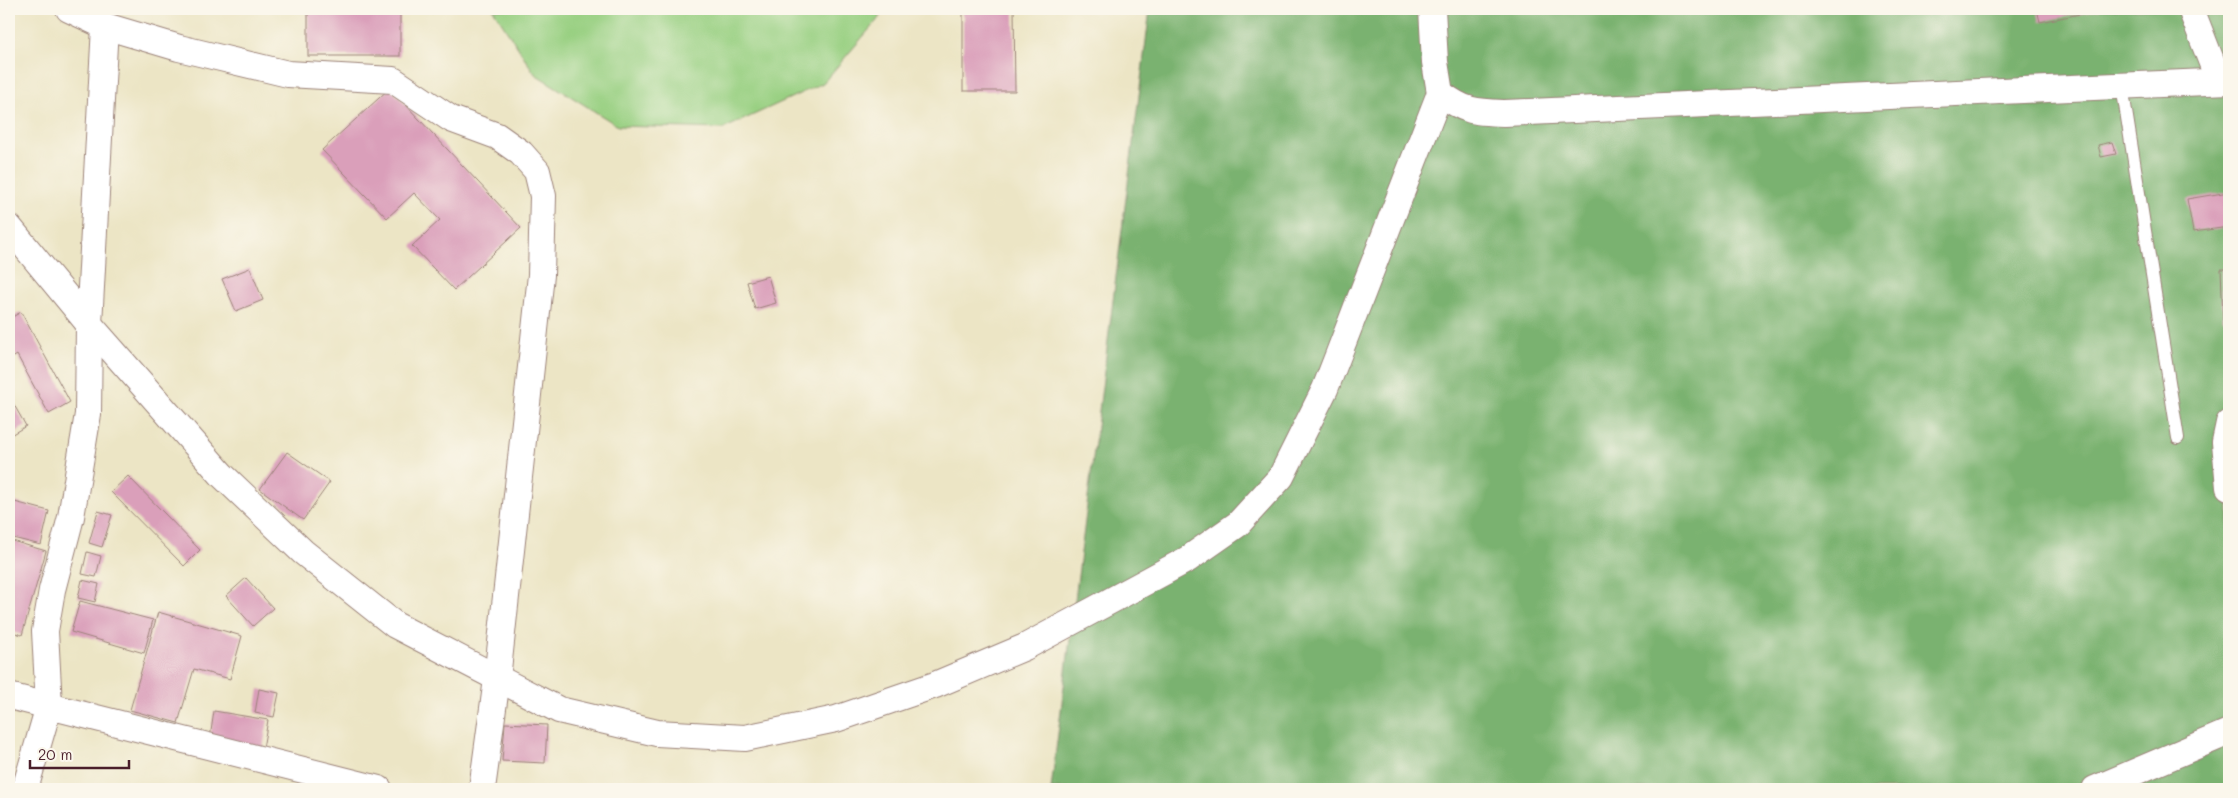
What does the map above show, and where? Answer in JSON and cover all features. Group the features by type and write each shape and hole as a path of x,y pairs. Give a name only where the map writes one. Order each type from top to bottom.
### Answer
{"street":[{"path":"68,9 105,26 179,48 288,74 394,80 451,118 497,136 521,152 537,171 544,196 541,275 497,679 482,789"},
{"path":"9,227 88,324 222,475 303,552 395,625 559,710 656,733 745,738 836,719 935,686 1025,647 1188,559 1238,524 1281,477 1325,389 1440,93 1435,62 1432,9"},
{"path":"1440,93 1458,106 1478,112 1505,112 2224,81 2191,9"},
{"path":"25,789 49,706 45,631 52,590 72,517 88,414 88,324 105,26"},
{"path":"2229,423 2225,442 2229,487"},
{"path":"9,696 379,789"},
{"path":"2096,789 2229,732"}],"lane":[{"path":"2122,86 2178,438"}],"green space":[{"path":"493,9 887,9 823,83 723,129 618,126 535,74"},
{"path":"1150,9 2229,9 2229,789 1051,789"}],"building":[{"path":"308,9 400,9 400,56 308,56"},
{"path":"963,9 1014,9 1015,91 963,91"},
{"path":"2037,9 2100,9 2100,10 2040,22"},
{"path":"390,88 521,228 454,290 412,246 440,220 414,193 387,218 322,150"},
{"path":"2112,142 2116,154 2101,157 2098,145"},
{"path":"2229,192 2229,227 2193,232 2187,199"},
{"path":"250,268 263,300 236,311 222,279"},
{"path":"2221,269 2229,269 2229,320 2223,320"},
{"path":"768,276 776,303 755,309 747,282"},
{"path":"21,312 70,402 49,414 17,355 9,360 9,319"},
{"path":"9,396 26,426 9,436"},
{"path":"287,452 330,482 303,520 260,489"},
{"path":"128,476 200,550 184,566 111,492"},
{"path":"11,501 49,511 41,545 9,537 9,509"},
{"path":"98,511 112,515 102,547 89,543"},
{"path":"9,540 46,551 22,635 9,631"},
{"path":"87,552 101,556 96,577 82,574"},
{"path":"246,578 273,608 253,626 226,596"},
{"path":"82,580 99,584 95,602 78,598"},
{"path":"80,601 153,620 144,653 71,632"},
{"path":"158,612 242,636 230,679 194,669 178,723 130,710"},
{"path":"259,689 279,693 274,717 255,713"},
{"path":"214,711 268,720 262,754 209,745"},
{"path":"505,723 547,725 545,763 502,761"}]}
